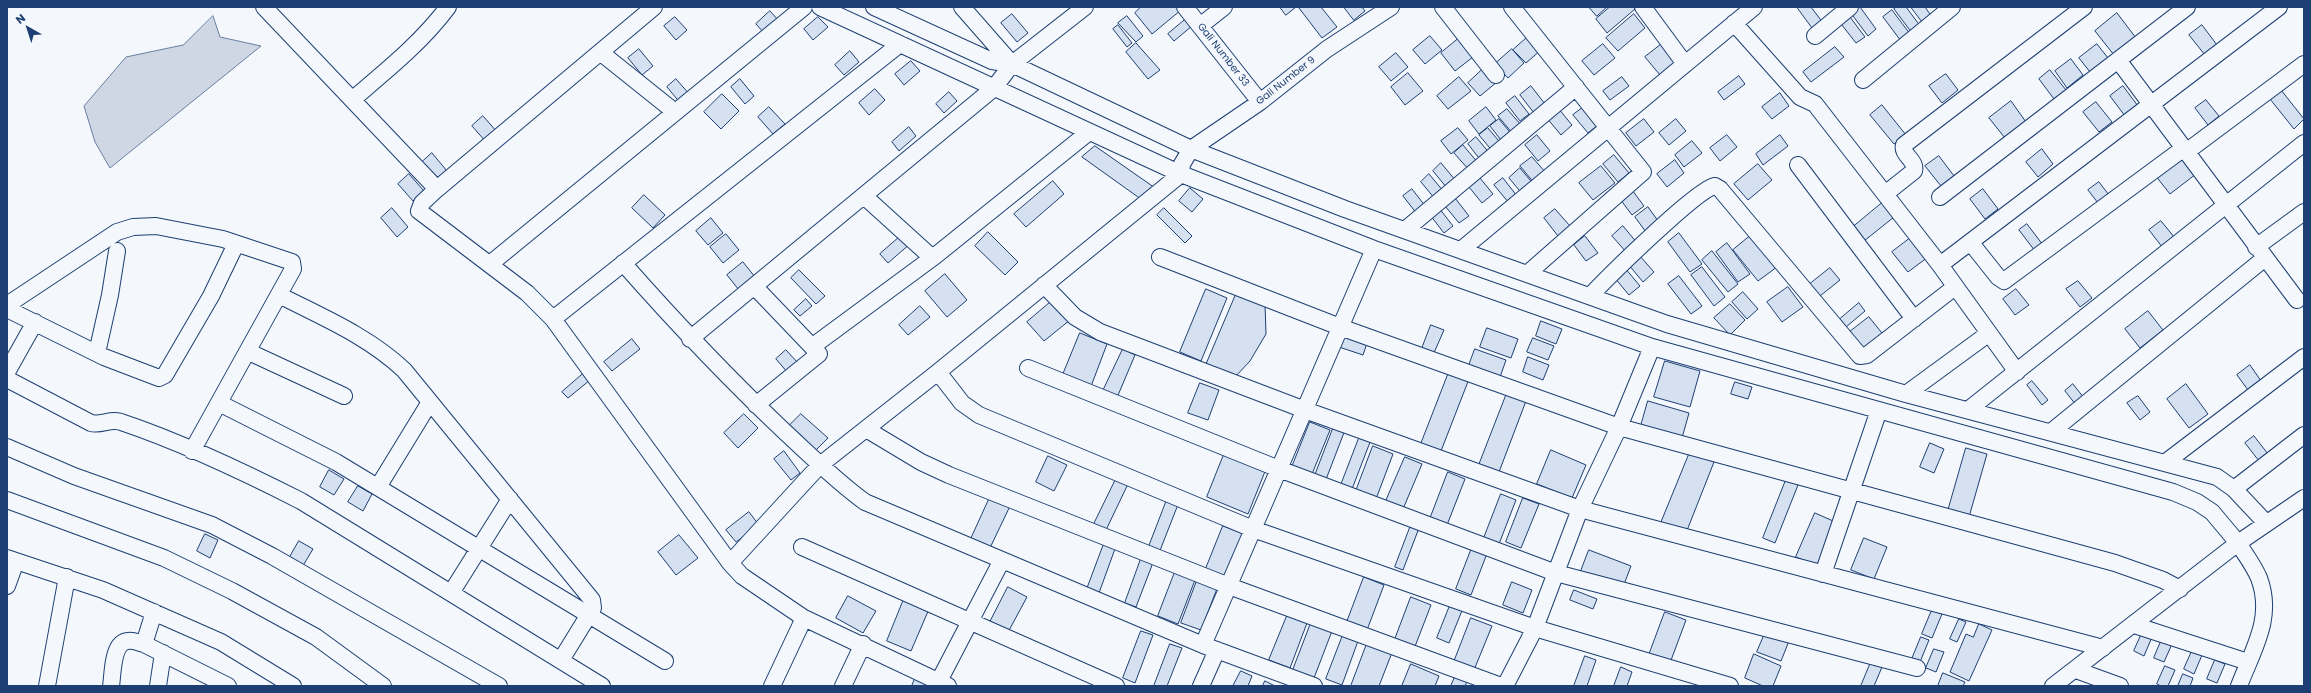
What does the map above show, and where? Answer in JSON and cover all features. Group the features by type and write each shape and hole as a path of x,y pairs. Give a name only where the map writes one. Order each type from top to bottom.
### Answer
{"street":[{"path":"264,7 437,189"},
{"path":"353,99 410,51 431,29 448,7"},
{"path":"654,7 437,189 422,203 419,211 533,298 553,318 730,563 742,576 804,618 863,644 945,685 970,623 1002,560"},
{"path":"490,264 804,7"},
{"path":"820,7 874,16 994,88 1089,132 1405,230 1590,295 1667,324 1906,394 2218,477 2234,489 2251,534 2265,608 2264,624 2239,686"},
{"path":"962,7 1012,64 1184,161 1374,249 1652,347 2173,492 2197,502 2251,534"},
{"path":"690,339 994,88 1012,64 1085,7"},
{"name":"Gali Number 33","path":"1185,7 1260,102"},
{"path":"1200,26 1224,7"},
{"name":"Gali Number 9","path":"730,563 820,465 938,372 1044,284 1184,161 1327,49 1391,7"},
{"path":"1443,7 1496,75"},
{"path":"1512,7 1643,172 1527,274"},
{"path":"1644,7 1685,64"},
{"path":"1461,250 1754,7"},
{"path":"1815,36 1850,7"},
{"path":"1863,80 1952,7"},
{"path":"1885,194 1914,171 1914,164 1903,148 1907,142 2084,7"},
{"path":"1940,196 2187,7"},
{"path":"1940,265 1971,243 2279,7"},
{"path":"874,16 909,37 992,61 1012,64"},
{"path":"1734,23 1800,97 1815,104 1940,265 1988,334 2017,372"},
{"path":"553,318 909,37"},
{"path":"600,52 675,112"},
{"path":"2118,60 2226,204 2260,253 2297,300"},
{"path":"1971,243 1998,277 2004,281 2304,64"},
{"path":"1405,230 1576,87"},
{"path":"813,346 935,256 1089,132"},
{"path":"1968,410 2304,143"},
{"path":"1798,165 1914,319"},
{"path":"1590,295 1666,224 1707,190 1715,186 1720,189 1860,356 1867,355 1955,287"},
{"path":"864,196 928,254 935,256"},
{"path":"2051,432 2260,253 2304,212"},
{"path":"7,305 117,232 133,227 156,226 236,244 292,262 293,269 249,352 192,451"},
{"path":"7,309 97,353 157,378 162,377 211,296 236,244"},
{"path":"1201,686 1210,648 1229,586 1374,249"},
{"path":"97,353 110,295 117,251"},
{"path":"1160,257 1340,327 1618,427 2115,563 2163,580 2180,589"},
{"path":"623,263 690,339 756,405 842,486 865,502 1210,648 1314,686"},
{"path":"1044,284 1075,317 1100,332 1305,410 1580,509 2103,648"},
{"path":"754,286 819,354 756,405"},
{"path":"279,295 385,352 404,370 592,600 593,608 561,660"},
{"path":"7,372 35,322"},
{"path":"1906,394 1988,334"},
{"path":"1505,686 1535,628 1580,509 1618,427 1652,347"},
{"path":"249,352 344,396"},
{"path":"2166,462 2304,357"},
{"path":"1028,368 1279,469 1556,573 1917,668"},
{"path":"938,372 962,403 979,415 1253,529 1535,628 1730,686"},
{"path":"7,379 91,423 96,425 119,421 247,474 301,501 602,686"},
{"path":"378,487 430,402"},
{"path":"219,403 291,438 378,487 665,661"},
{"path":"1823,574 1879,410"},
{"path":"866,429 921,462 949,474 1229,586 1501,686"},
{"path":"2234,489 2304,435"},
{"path":"7,447 74,476 212,525 272,556 499,686"},
{"path":"2053,686 2076,670 2251,534 2304,498"},
{"path":"452,593 510,499"},
{"path":"7,500 164,558 226,588 316,637 383,686"},
{"path":"802,547 970,623 1116,686"},
{"path":"7,586 11,560 67,577 103,590 221,642 293,686"},
{"path":"47,686 67,577"},
{"path":"144,644 154,612"},
{"path":"772,686 804,618"},
{"path":"2134,625 2248,662"},
{"path":"111,686 117,649 127,640 144,644 219,683"},
{"path":"843,686 863,644"},
{"path":"158,686 163,653"},
{"path":"2076,670 2120,686"}],"shaded area":[{"path":"213,16 220,37 261,46 110,168 95,142 84,106 126,57 183,45"}],"building":[{"path":"1141,7 1179,7 1181,10 1152,34 1135,13"},
{"path":"1280,7 1296,7 1286,15"},
{"path":"1321,7 1337,27 1322,38 1299,8"},
{"path":"1344,7 1362,7 1365,11 1354,20"},
{"path":"1589,7 1607,7 1597,16"},
{"path":"1610,7 1633,7 1635,9 1607,33 1596,19"},
{"path":"1797,7 1811,7 1823,23 1814,30"},
{"path":"1856,7 1860,7 1876,29 1868,36 1850,12"},
{"path":"1897,7 1906,7 1921,27 1912,33 1894,9"},
{"path":"1911,7 1925,7 1932,17 1924,24"},
{"path":"1892,10 1910,34 1901,41 1883,17"},
{"path":"770,11 779,21 765,34 756,24"},
{"path":"1847,13 1865,37 1856,43 1838,20"},
{"path":"2117,13 2136,38 2114,55 2095,31"},
{"path":"1012,14 1028,33 1017,42 1001,23"},
{"path":"1634,14 1645,28 1618,51 1606,38"},
{"path":"1127,16 1143,36 1136,42 1118,23"},
{"path":"675,17 687,30 676,40 664,26"},
{"path":"818,17 828,27 813,40 804,29"},
{"path":"1186,19 1192,26 1174,41 1168,34"},
{"path":"1118,25 1132,43 1127,47 1113,29"},
{"path":"2202,25 2217,45 2205,55 2189,35"},
{"path":"1530,35 1542,49 1526,63 1513,50"},
{"path":"1430,36 1442,50 1425,64 1413,50"},
{"path":"1458,39 1473,57 1455,71 1441,53"},
{"path":"1136,43 1160,70 1148,79 1126,52"},
{"path":"1663,43 1677,61 1660,75 1645,57"},
{"path":"1603,44 1615,58 1594,75 1582,61"},
{"path":"2097,44 2108,58 2090,72 2079,58"},
{"path":"1835,47 1844,57 1811,82 1803,72"},
{"path":"639,49 653,66 642,75 628,58"},
{"path":"1512,49 1524,63 1508,78 1495,64"},
{"path":"850,51 859,62 844,75 835,65"},
{"path":"1396,53 1408,67 1391,81 1379,67"},
{"path":"2071,59 2083,75 2067,88 2055,71"},
{"path":"911,61 920,71 904,85 895,74"},
{"path":"1484,68 1497,82 1480,96 1468,83"},
{"path":"2050,70 2066,90 2054,99 2039,79"},
{"path":"1408,73 1423,91 1405,105 1391,87"},
{"path":"1946,74 1958,90 1942,103 1929,86"},
{"path":"1739,76 1745,84 1724,100 1718,92"},
{"path":"1459,77 1471,91 1448,109 1437,96"},
{"path":"1622,77 1629,86 1610,100 1603,91"},
{"path":"676,79 691,96 681,104 667,87"},
{"path":"740,79 754,96 745,104 731,87"},
{"path":"1531,86 1545,104 1534,113 1520,95"},
{"path":"2123,86 2138,106 2125,116 2110,96"},
{"path":"875,89 885,100 869,115 859,103"},
{"path":"2281,90 2304,119 2294,129 2270,99"},
{"path":"949,92 957,101 944,113 936,104"},
{"path":"1780,93 1789,106 1772,119 1762,107"},
{"path":"722,94 739,111 721,129 704,112"},
{"path":"1515,96 1529,114 1520,121 1506,103"},
{"path":"2206,100 2219,116 2208,125 2195,108"},
{"path":"2011,101 2026,122 2005,138 1989,118"},
{"path":"2096,102 2112,122 2099,132 2083,112"},
{"path":"1882,105 1906,135 1894,144 1870,115"},
{"path":"1585,106 1599,124 1588,133 1573,115"},
{"path":"769,107 785,124 773,134 758,117"},
{"path":"1486,107 1496,120 1479,134 1469,121"},
{"path":"1558,108 1572,125 1561,135 1546,117"},
{"path":"1507,109 1522,126 1513,134 1498,116"},
{"path":"483,116 498,133 487,143 472,126"},
{"path":"1499,119 1513,136 1504,144 1490,126"},
{"path":"1644,119 1654,132 1636,146 1626,133"},
{"path":"1676,119 1686,131 1669,145 1659,133"},
{"path":"909,127 916,136 899,151 892,142"},
{"path":"1458,128 1468,140 1451,154 1441,141"},
{"path":"1488,128 1503,146 1494,153 1479,135"},
{"path":"1537,135 1550,151 1538,161 1525,145"},
{"path":"1727,135 1737,147 1720,161 1710,148"},
{"path":"1780,135 1788,146 1763,165 1756,154"},
{"path":"1476,137 1491,155 1482,162 1468,144"},
{"path":"1692,141 1702,153 1684,167 1675,155"},
{"path":"1463,145 1478,163 1469,170 1454,153"},
{"path":"1095,146 1158,190 1145,202 1082,157"},
{"path":"2042,149 2053,164 2038,177 2026,162"},
{"path":"432,153 447,171 436,180 421,163"},
{"path":"2181,154 2196,174 2170,194 2155,175"},
{"path":"1614,155 1629,173 1618,182 1603,164"},
{"path":"1939,156 1954,176 1941,186 1925,166"},
{"path":"1532,157 1547,174 1535,184 1520,166"},
{"path":"1675,160 1684,173 1667,187 1657,174"},
{"path":"1441,163 1456,181 1447,188 1433,171"},
{"path":"1758,164 1772,180 1748,200 1734,184"},
{"path":"1601,166 1615,183 1593,200 1579,183"},
{"path":"1520,168 1535,186 1524,196 1509,178"},
{"path":"409,174 424,191 413,201 398,184"},
{"path":"1429,174 1444,192 1435,199 1421,182"},
{"path":"1480,178 1493,194 1482,203 1469,187"},
{"path":"1503,178 1517,196 1509,203 1494,185"},
{"path":"1053,181 1064,194 1026,227 1014,214"},
{"path":"2099,182 2109,195 2098,203 2088,190"},
{"path":"1190,188 1203,199 1192,212 1179,201"},
{"path":"1412,189 1426,207 1417,214 1403,196"},
{"path":"1983,189 1998,209 1985,219 1970,199"},
{"path":"1632,190 1644,206 1632,215 1620,199"},
{"path":"644,195 665,215 653,228 632,208"},
{"path":"1455,198 1469,216 1459,223 1445,206"},
{"path":"1882,203 1894,217 1864,241 1853,227"},
{"path":"1648,207 1661,225 1648,235 1635,217"},
{"path":"392,208 408,227 397,237 381,218"},
{"path":"1164,208 1192,236 1185,243 1157,215"},
{"path":"1439,208 1453,226 1444,233 1430,215"},
{"path":"1555,209 1570,226 1558,236 1544,218"},
{"path":"711,218 723,233 708,245 696,231"},
{"path":"2161,221 2175,238 2163,248 2149,230"},
{"path":"2027,224 2043,245 2035,251 2019,230"},
{"path":"1623,226 1638,244 1627,253 1612,236"},
{"path":"988,232 1018,262 1005,275 975,246"},
{"path":"1755,232 1781,264 1758,281 1733,250"},
{"path":"1679,233 1702,264 1690,272 1668,242"},
{"path":"726,234 739,250 723,263 710,247"},
{"path":"903,234 911,243 888,263 880,254"},
{"path":"1585,236 1598,253 1586,261 1574,245"},
{"path":"1913,236 1928,257 1908,272 1892,252"},
{"path":"1727,243 1750,274 1738,282 1716,252"},
{"path":"1712,251 1738,284 1728,292 1702,260"},
{"path":"1639,255 1654,272 1643,282 1628,264"},
{"path":"743,262 755,277 739,290 727,275"},
{"path":"1702,267 1725,297 1714,306 1691,275"},
{"path":"1625,268 1640,286 1629,295 1614,277"},
{"path":"1830,268 1840,280 1820,296 1810,284"},
{"path":"799,270 825,296 816,304 791,278"},
{"path":"945,274 967,300 947,317 925,291"},
{"path":"1679,276 1702,306 1691,314 1668,284"},
{"path":"2078,281 2092,298 2080,307 2066,289"},
{"path":"1788,287 1803,307 1782,322 1767,302"},
{"path":"1206,289 1227,298 1201,361 1180,352"},
{"path":"2016,289 2029,305 2015,315 2003,299"},
{"path":"1237,292 1265,304 1266,334 1250,361 1235,377 1206,365"},
{"path":"1743,292 1758,309 1747,319 1732,302"},
{"path":"806,299 812,306 800,316 794,310"},
{"path":"1053,300 1070,320 1044,341 1027,322"},
{"path":"1859,303 1865,311 1846,327 1840,319"},
{"path":"1730,304 1745,320 1730,335 1714,318"},
{"path":"920,306 930,317 908,335 899,325"},
{"path":"2148,311 2163,330 2140,348 2125,329"},
{"path":"1869,317 1886,338 1864,355 1847,334"},
{"path":"1541,321 1562,329 1556,344 1536,336"},
{"path":"1431,325 1444,330 1433,355 1421,351"},
{"path":"1487,328 1518,339 1511,358 1480,347"},
{"path":"1080,333 1107,344 1090,389 1062,377"},
{"path":"1339,334 1367,343 1363,355 1336,346"},
{"path":"1533,338 1554,346 1548,360 1527,352"},
{"path":"632,339 640,349 612,371 604,362"},
{"path":"1123,349 1135,355 1116,400 1102,393"},
{"path":"1475,349 1506,360 1499,380 1468,368"},
{"path":"786,350 799,364 788,373 776,359"},
{"path":"1528,357 1549,365 1543,380 1523,372"},
{"path":"1665,361 1700,371 1690,407 1654,397"},
{"path":"2250,365 2261,381 2248,390 2237,375"},
{"path":"1449,372 1469,379 1441,451 1421,444"},
{"path":"584,373 590,380 568,398 562,392"},
{"path":"2032,381 2048,400 2042,405 2027,385"},
{"path":"1735,382 1752,387 1748,399 1731,394"},
{"path":"1200,383 1219,390 1208,420 1188,413"},
{"path":"2073,384 2084,398 2076,405 2065,391"},
{"path":"2186,384 2208,414 2189,428 2167,399"},
{"path":"1507,393 1526,401 1499,472 1479,465"},
{"path":"2138,396 2150,412 2140,420 2127,403"},
{"path":"1648,401 1689,413 1682,438 1641,426"},
{"path":"744,414 758,428 738,448 724,433"},
{"path":"801,414 828,438 816,450 790,425"},
{"path":"1310,422 1330,430 1312,474 1292,467"},
{"path":"1334,426 1345,430 1325,482 1314,478"},
{"path":"1361,433 1372,437 1352,489 1341,485"},
{"path":"2254,436 2268,454 2259,461 2245,443"},
{"path":"1930,443 1944,449 1934,473 1920,467"},
{"path":"1373,446 1393,454 1376,499 1356,491"},
{"path":"1966,448 1987,454 1969,517 1948,511"},
{"path":"1551,450 1586,465 1572,498 1537,484"},
{"path":"784,451 800,473 791,480 774,459"},
{"path":"1225,452 1266,469 1248,514 1207,497"},
{"path":"1690,452 1714,462 1686,533 1661,523"},
{"path":"1048,456 1067,465 1054,491 1036,482"},
{"path":"1405,457 1422,464 1403,509 1386,501"},
{"path":"329,470 344,479 334,495 320,487"},
{"path":"1448,472 1465,479 1447,525 1430,519"},
{"path":"1116,479 1128,484 1106,530 1094,524"},
{"path":"1786,480 1798,485 1775,543 1763,538"},
{"path":"358,486 372,494 363,511 348,502"},
{"path":"1501,494 1516,500 1499,544 1484,538"},
{"path":"991,495 1011,504 989,550 970,541"},
{"path":"1168,497 1179,502 1159,553 1148,549"},
{"path":"1523,498 1539,504 1521,548 1506,542"},
{"path":"749,512 759,525 736,542 726,530"},
{"path":"1815,513 1840,524 1821,567 1796,557"},
{"path":"1411,525 1419,528 1403,570 1395,567"},
{"path":"1223,526 1243,534 1225,578 1205,571"},
{"path":"205,534 218,540 210,558 197,551"},
{"path":"679,535 698,558 676,575 658,552"},
{"path":"1864,538 1887,547 1874,579 1851,570"},
{"path":"299,541 313,549 301,569 287,562"},
{"path":"1105,541 1116,546 1099,593 1087,589"},
{"path":"1473,545 1488,551 1471,595 1456,589"},
{"path":"1589,550 1631,566 1623,587 1581,571"},
{"path":"1142,556 1154,560 1136,607 1125,603"},
{"path":"1175,572 1195,580 1178,624 1158,616"},
{"path":"1364,577 1384,585 1367,630 1347,622"},
{"path":"1198,578 1218,586 1201,630 1181,623"},
{"path":"1512,582 1532,590 1523,613 1503,605"},
{"path":"1008,587 1027,597 1006,636 988,626"},
{"path":"1574,590 1597,599 1593,609 1570,600"},
{"path":"848,596 876,611 863,633 836,618"},
{"path":"1411,597 1431,605 1414,649 1394,642"},
{"path":"904,599 929,609 911,651 887,641"},
{"path":"1451,603 1463,608 1449,643 1437,638"},
{"path":"1932,610 1942,614 1932,638 1922,634"},
{"path":"1665,612 1686,620 1670,663 1649,655"},
{"path":"1287,616 1307,623 1290,668 1269,660"},
{"path":"1471,618 1492,626 1474,670 1454,662"},
{"path":"1959,619 1966,622 1957,642 1950,639"},
{"path":"1311,623 1332,631 1314,678 1293,670"},
{"path":"1979,624 1992,630 1969,681 1950,672 1966,634 1973,637"},
{"path":"1141,631 1153,635 1135,683 1123,678"},
{"path":"1766,631 1789,641 1781,661 1757,652"},
{"path":"2142,633 2152,637 2144,656 2134,651"},
{"path":"1343,635 1358,641 1342,685 1326,679"},
{"path":"1921,637 1929,640 1920,662 1912,659"},
{"path":"2162,639 2172,644 2164,662 2154,658"},
{"path":"1368,641 1393,650 1379,686 1351,686"},
{"path":"1170,644 1182,648 1167,686 1154,686"},
{"path":"1934,649 1944,652 1936,672 1926,668"},
{"path":"2192,651 2202,655 2194,674 2184,669"},
{"path":"1754,654 1781,666 1773,686 1763,686 1745,678"},
{"path":"1585,656 1596,660 1587,686 1574,686"},
{"path":"2215,660 2225,664 2217,683 2207,679"},
{"path":"1871,662 1882,667 1874,686 1861,686"},
{"path":"1411,664 1439,676 1435,686 1402,686"},
{"path":"2165,666 2175,670 2168,686 2161,686 2157,684"},
{"path":"1621,667 1632,672 1627,686 1614,686"},
{"path":"1241,671 1252,676 1248,686 1233,686"},
{"path":"1943,673 1965,682 1963,686 1938,686"},
{"path":"2183,674 2193,678 2190,686 2178,686"},
{"path":"916,676 938,686 912,686"},
{"path":"1455,677 1467,682 1465,686 1451,686"},
{"path":"1265,681 1275,686 1263,686"}]}
